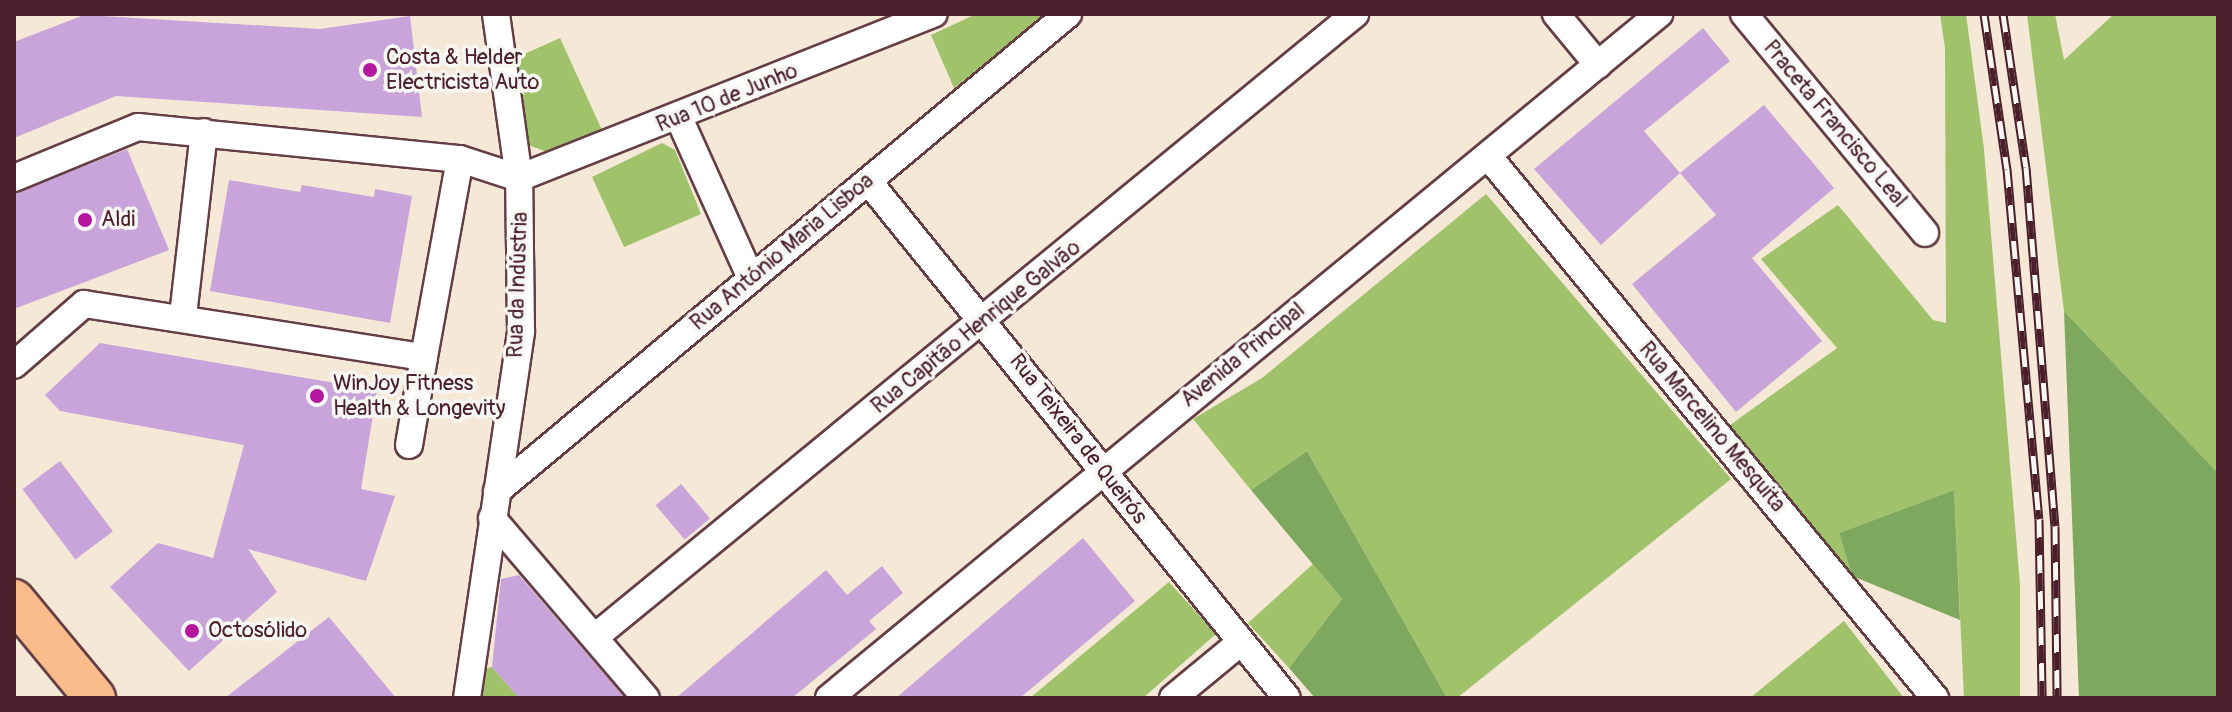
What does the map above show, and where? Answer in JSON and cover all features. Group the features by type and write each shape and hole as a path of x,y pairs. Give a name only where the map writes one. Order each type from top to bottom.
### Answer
{"main road":[{"path":"14,600 95,698"},
{"path":"14,642 61,698"}],"street":[{"name":"Rua da Indústria","path":"467,698 521,331 519,178 496,14"},
{"name":"Rua 10 de Junho","path":"519,178 679,118 934,14"},
{"name":"Rua António Maria Lisboa","path":"497,491 1068,14"},
{"name":"Rua Capitão Henrique Galvão","path":"595,637 986,321 1355,14"},
{"path":"1556,14 1598,65"},
{"name":"Avenida Principal","path":"829,698 1659,14"},
{"name":"Praceta Francisco Leal","path":"1744,14 1925,233"},
{"path":"679,118 751,278"},
{"path":"14,178 138,127 460,159 519,178"},
{"path":"183,316 204,132"},
{"name":"Rua Marcelino Mesquita","path":"1488,156 1935,698"},
{"path":"409,445 460,159"},
{"name":"Rua Teixeira de Queirós","path":"868,181 986,321 1101,473 1287,698"},
{"path":"15,362 84,304 183,316 424,357"},
{"path":"492,518 646,698"},
{"path":"1173,698 1241,642"}],"green space":[{"path":"976,14 1048,14 954,88 931,35"},
{"path":"1940,14 1966,14 1984,149 2020,585 2020,698 1964,698 1954,490 1839,533 1852,576 1726,428 1837,348 1761,259 1838,205 1933,320 1946,323 1945,48"},
{"path":"2027,14 2055,14 2064,60 2114,14 2218,14 2218,473 2064,311"},
{"path":"560,38 606,139 558,156 528,145 511,60"},
{"path":"662,143 675,150 701,214 624,247 592,177"},
{"path":"1486,194 1731,479 1457,698 1447,698 1307,451 1251,490 1193,419 1262,378"},
{"path":"2064,311 2218,473 2218,698 2079,698"},
{"path":"1307,451 1447,698 1315,698 1289,668 1342,599 1251,490"},
{"path":"1954,490 1960,620 1852,576 1839,533"},
{"path":"1313,564 1342,599 1289,668 1248,623"},
{"path":"1169,582 1216,634 1143,698 1030,698"},
{"path":"1844,621 1904,698 1750,698"},
{"path":"492,667 519,698 482,698 484,669"}],"building":[{"path":"84,15 320,29 410,16 422,117 116,96 14,138 14,42"},
{"path":"1703,28 1730,61 1644,131 1680,173 1601,245 1534,169"},
{"path":"1764,105 1834,188 1752,258 1822,341 1736,412 1632,284 1716,215 1680,173"},
{"name":"Aldi","path":"127,149 169,250 14,309 14,194"},
{"path":"229,180 300,192 302,185 374,197 375,189 412,196 390,323 210,291"},
{"path":"100,343 377,390 361,489 395,496 366,581 248,549 277,592 189,671 110,587 158,543 213,558 244,445 60,411 45,395"},
{"path":"60,461 113,531 75,560 22,489"},
{"path":"681,484 710,518 685,540 656,505"},
{"path":"1083,538 1135,601 1020,698 896,698"},
{"path":"882,566 903,593 869,621 876,629 792,698 676,698 826,570 847,595"},
{"path":"519,575 625,698 519,698 492,667 501,579"},
{"path":"329,617 396,698 225,698"}],"railway":[{"path":"1984,14 2007,169 2039,519 2042,698"},
{"path":"2003,14 2026,167 2055,526 2057,698"}],"place":[{"name":"Costa & Helder Electricista Auto","path":"370,70"},
{"name":"Aldi","path":"85,220"},
{"name":"WinJoy Fitness Health & Longevity","path":"317,396"},
{"name":"Octosólido","path":"192,631"}]}
